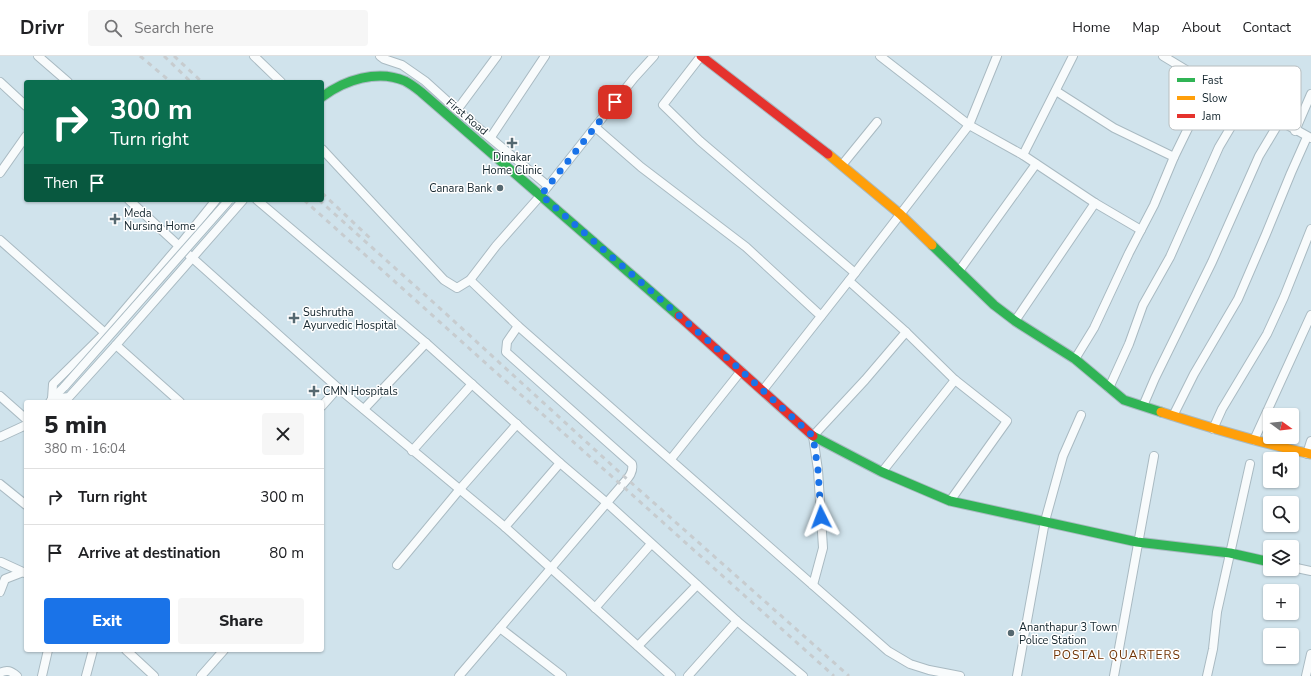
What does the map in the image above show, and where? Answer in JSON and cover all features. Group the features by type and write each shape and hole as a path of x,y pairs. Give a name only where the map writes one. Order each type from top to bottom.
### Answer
{"street":[{"path":"38,56 66,80"},
{"path":"254,56 279,80"},
{"path":"457,110 497,56"},
{"path":"491,137 545,56"},
{"path":"324,151 444,280 457,288 470,280 496,246 541,195 654,56"},
{"path":"855,273 700,141 663,105 701,56 814,142 900,214 994,305 1015,321 1075,359 1124,400 1213,429 1309,454 1311,441"},
{"path":"880,56 889,59 969,125 1023,155 1141,230"},
{"path":"763,390 969,125 997,56"},
{"path":"1023,155 1073,56"},
{"path":"1163,56 1180,66"},
{"name":"First Road","path":"383,57 402,65 425,81 457,110 548,186"},
{"path":"324,95 329,90 344,83 368,76 388,77 403,80 421,92 741,370 813,436 882,472 950,501 1137,542 1230,553 1263,560"},
{"path":"0,82 24,104"},
{"path":"1056,91 1114,128 1174,157"},
{"path":"1301,117 1311,94"},
{"path":"842,165 877,122"},
{"path":"595,127 641,167 746,247 821,316"},
{"path":"1075,359 1094,328 1154,205 1187,130"},
{"path":"1109,388 1129,344 1143,306 1170,257 1219,147 1229,130"},
{"path":"1143,406 1155,378 1212,262 1259,156 1275,130"},
{"path":"1174,416 1194,374 1238,299 1291,173 1309,138 1295,131"},
{"path":"0,173 24,139"},
{"path":"959,271 1036,164"},
{"path":"131,202 178,246 338,388 505,527 671,676"},
{"path":"51,400 53,384 105,332 214,202"},
{"path":"52,400 227,202"},
{"path":"56,400 69,397 241,202"},
{"path":"259,202 426,343 737,620 803,676"},
{"path":"1015,321 1095,202"},
{"path":"1213,429 1222,409 1267,334 1284,297 1311,229"},
{"path":"0,240 105,332"},
{"path":"470,280 518,326 888,650 910,664 929,670 960,676"},
{"path":"849,281 906,332 955,380 1007,421 950,501"},
{"path":"1254,440 1311,315"},
{"path":"459,676 607,503 631,473 633,468 632,464 506,352 507,342 518,326"},
{"path":"813,436 906,332"},
{"path":"364,409 426,343"},
{"path":"116,345 178,400"},
{"path":"671,459 741,370"},
{"path":"882,472 955,380"},
{"path":"412,450 472,384"},
{"path":"324,404 338,388"},
{"path":"0,396 24,417"},
{"path":"1017,676 1045,521 1063,456 1080,416"},
{"path":"397,565 517,424"},
{"path":"0,437 24,426"},
{"path":"813,436 818,470 823,548 813,585"},
{"path":"1114,676 1134,570 1137,542 1154,456"},
{"path":"505,527 560,463"},
{"path":"1207,676 1213,650 1217,612 1250,464"},
{"path":"0,484 24,503"},
{"path":"595,608 651,544"},
{"path":"1,562 24,573"},
{"path":"1299,568 1311,571"},
{"path":"0,592 5,579 24,573"},
{"path":"638,646 697,584"},
{"path":"688,676 737,620"},
{"path":"500,628 562,676"},
{"path":"42,676 48,652"},
{"path":"86,676 92,652"},
{"path":"128,652 154,676"},
{"path":"201,676 222,652"},
{"path":"1306,676 1311,654"},
{"path":"0,673 4,671 11,671 17,676"}],"railway":[{"path":"140,56 169,80"},
{"path":"164,56 189,80"},
{"path":"174,56 200,80"},
{"path":"324,195 371,239"},
{"path":"306,202 834,676"},
{"path":"321,202 627,479 849,676"}],"traffic: fast":[{"path":"324,96 351,81 373,76 395,78 409,83 679,316"},
{"path":"932,245 994,305 1015,321 1075,359 1124,400 1161,412"},
{"path":"813,436 882,472 950,501 1137,542 1230,553 1263,560"}],"traffic: slow":[{"path":"828,154 900,214 932,245"},
{"path":"1161,412 1236,435 1311,454"}],"traffic: jam":[{"path":"701,56 828,154"},
{"path":"679,316 813,436"}],"place":[{"name":"Dinakar Home Clinic","path":"512,143"},
{"name":"Canara Bank","path":"500,188"},
{"name":"Meda Nursing Home","path":"115,219"},
{"name":"Sushrutha Ayurvedic Hospital","path":"294,318"},
{"name":"CMN Hospitals","path":"314,391"},
{"name":"Ananthapur 3 Town Police Station","path":"1011,633"}],"district":[{"name":"POSTAL QUARTERS","path":"1117,655"}],"route":[{"path":"615,102 541,195 714,346 813,436 818,470 821,517"}]}
